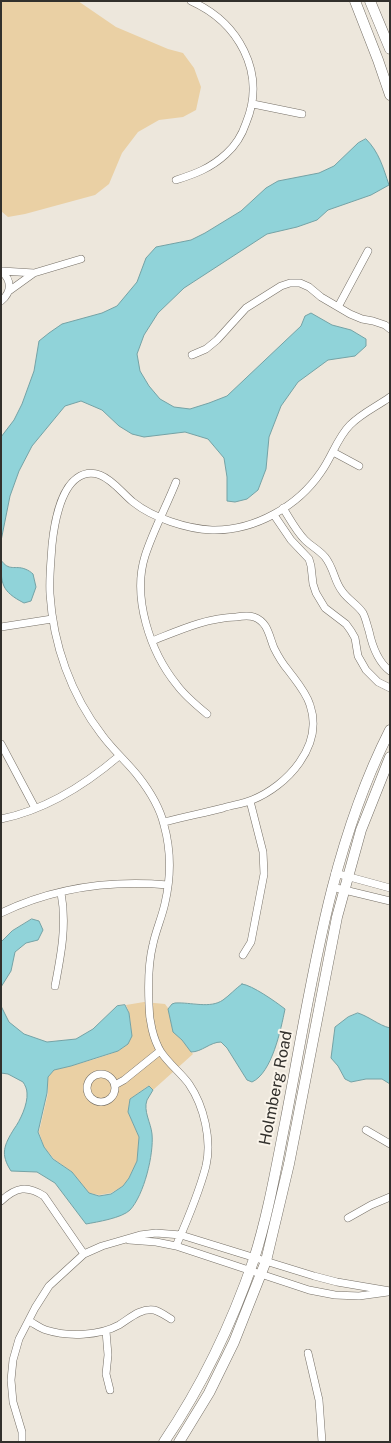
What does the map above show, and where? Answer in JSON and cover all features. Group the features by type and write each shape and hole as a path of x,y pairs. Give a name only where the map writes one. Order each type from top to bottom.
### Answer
{"street":[{"path":"176,180 203,171 226,155 243,131 252,104 252,77 249,62 243,48 231,30 216,16 205,7 191,1"},
{"path":"355,1 390,95"},
{"path":"370,1 390,49"},
{"path":"252,104 302,114"},
{"path":"338,307 368,251"},
{"path":"2,301 9,291 34,273 81,259"},
{"path":"2,271 34,273"},
{"path":"2,271 9,280 9,291"},
{"path":"192,355 206,349 217,340 246,308 281,286 290,283 300,283 309,287 338,307 362,319 385,325 390,329"},
{"path":"176,1246 200,1186 206,1164 208,1144 199,1103 190,1085 160,1051 149,1015 149,969 152,945 165,903 170,863 164,822 155,802 138,776 102,736 70,681 52,619 50,592 53,533 61,503 68,487 76,478 93,473 110,480 137,505 161,518 198,529 218,530 238,527 274,515 309,488 348,427 366,411 390,397"},
{"path":"333,452 359,466"},
{"path":"176,482 145,557 141,598 145,620 162,664 176,684 206,714"},
{"path":"283,508 299,534 325,557 344,594 361,609 381,663 390,671"},
{"path":"274,515 291,540 309,559 316,593 325,608 346,624 351,631 358,656 366,670 378,682 390,688"},
{"path":"152,641 190,625 212,619 252,616 261,620 267,628 273,647 281,662 302,689 310,705 313,719 308,745 296,768 284,781 269,792 250,801 164,822"},
{"path":"1,627 52,619"},
{"name":"Holmberg Road","path":"164,1442 198,1386 224,1335 250,1270 266,1214 278,1161 335,873 365,784 390,730"},
{"path":"1,744 35,808"},
{"path":"1,819 35,808 74,790 96,776 119,756"},
{"name":"Holmberg Road","path":"179,1442 209,1393 234,1342 266,1261 291,1155 330,946 347,876 361,830 390,757"},
{"path":"243,955 250,942 264,874 263,852 250,801"},
{"path":"335,873 390,888"},
{"path":"1,913 42,897 81,888 144,883 168,885"},
{"path":"332,887 390,901"},
{"path":"55,986 61,953 64,919 61,893"},
{"path":"115,1085 113,1080 107,1075 97,1074 88,1082 87,1092 94,1101 104,1102 112,1097 115,1085 160,1051"},
{"path":"366,1130 390,1144"},
{"path":"1,1200 8,1194 27,1188 44,1196 84,1254"},
{"path":"348,1218 372,1204 390,1197"},
{"path":"22,1442 22,1432 13,1402 11,1380 13,1360 19,1339 49,1286 84,1254 140,1234 181,1235 337,1282 390,1291"},
{"path":"121,1240 156,1242 176,1246 309,1290 359,1296 390,1291"},
{"path":"29,1321 45,1330 70,1334 106,1331 144,1310 154,1310 171,1319"},
{"path":"106,1331 108,1355 106,1374 110,1390"},
{"path":"308,1352 319,1400 322,1442"}],"shaded area":[{"path":"1,1 78,1 116,27 168,49 183,53 194,68 201,87 196,110 183,117 159,120 138,132 122,153 109,184 95,195 8,217 1,211"},
{"path":"144,1002 165,1004 168,1008 173,1031 193,1054 153,1090 148,1086 130,1099 128,1112 139,1137 137,1161 123,1186 111,1193 99,1195 89,1193 72,1172 54,1159 44,1147 39,1132 48,1093 48,1077 54,1070 108,1055 125,1046 131,1035 130,1016 126,1005"}],"water":[{"path":"366,139 383,166 389,185 371,195 328,210 317,220 267,234 184,288 158,313 144,335 137,354 140,371 160,399 174,407 190,409 227,396 301,326 305,316 311,313 332,325 351,330 366,339 366,346 355,356 328,360 298,382 281,406 269,437 266,469 258,490 247,499 235,502 227,501 227,477 224,458 208,439 185,432 144,437 132,434 119,426 102,410 81,401 65,406 32,446 19,471 10,496 1,541 1,437 14,420 22,404 34,371 39,341 62,324 102,313 117,306 137,282 146,258 156,247 191,240 205,233 241,211 266,188 278,181 319,173 334,166 358,143"},
{"path":"1,560 9,567 25,569 33,574 36,587 31,601 24,603 16,599 4,586 1,575"},
{"path":"32,919 39,921 43,930 38,940 26,943 15,952 11,971 1,987 1,942 12,931"},
{"path":"242,984 258,991 285,1009 278,1039 270,1060 265,1070 252,1082 247,1080 227,1048 221,1042 191,1052 173,1032 168,1009 175,1003 206,1005 218,1003"},
{"path":"125,1005 129,1013 132,1036 128,1044 118,1051 54,1070 48,1077 47,1093 38,1132 44,1147 53,1159 72,1172 89,1193 99,1196 111,1194 123,1186 137,1161 139,1137 128,1112 130,1099 149,1086 153,1090 146,1104 152,1134 150,1163 140,1195 126,1213 86,1224 55,1183 37,1172 11,1171 5,1160 6,1145 19,1122 27,1093 23,1082 8,1074 1,1073 1,1006 9,1022 24,1034 47,1042 76,1039 93,1029 117,1006"},
{"path":"358,1013 390,1028 390,1084 382,1079 366,1079 351,1082 345,1079 331,1058 335,1027 348,1017"}]}
